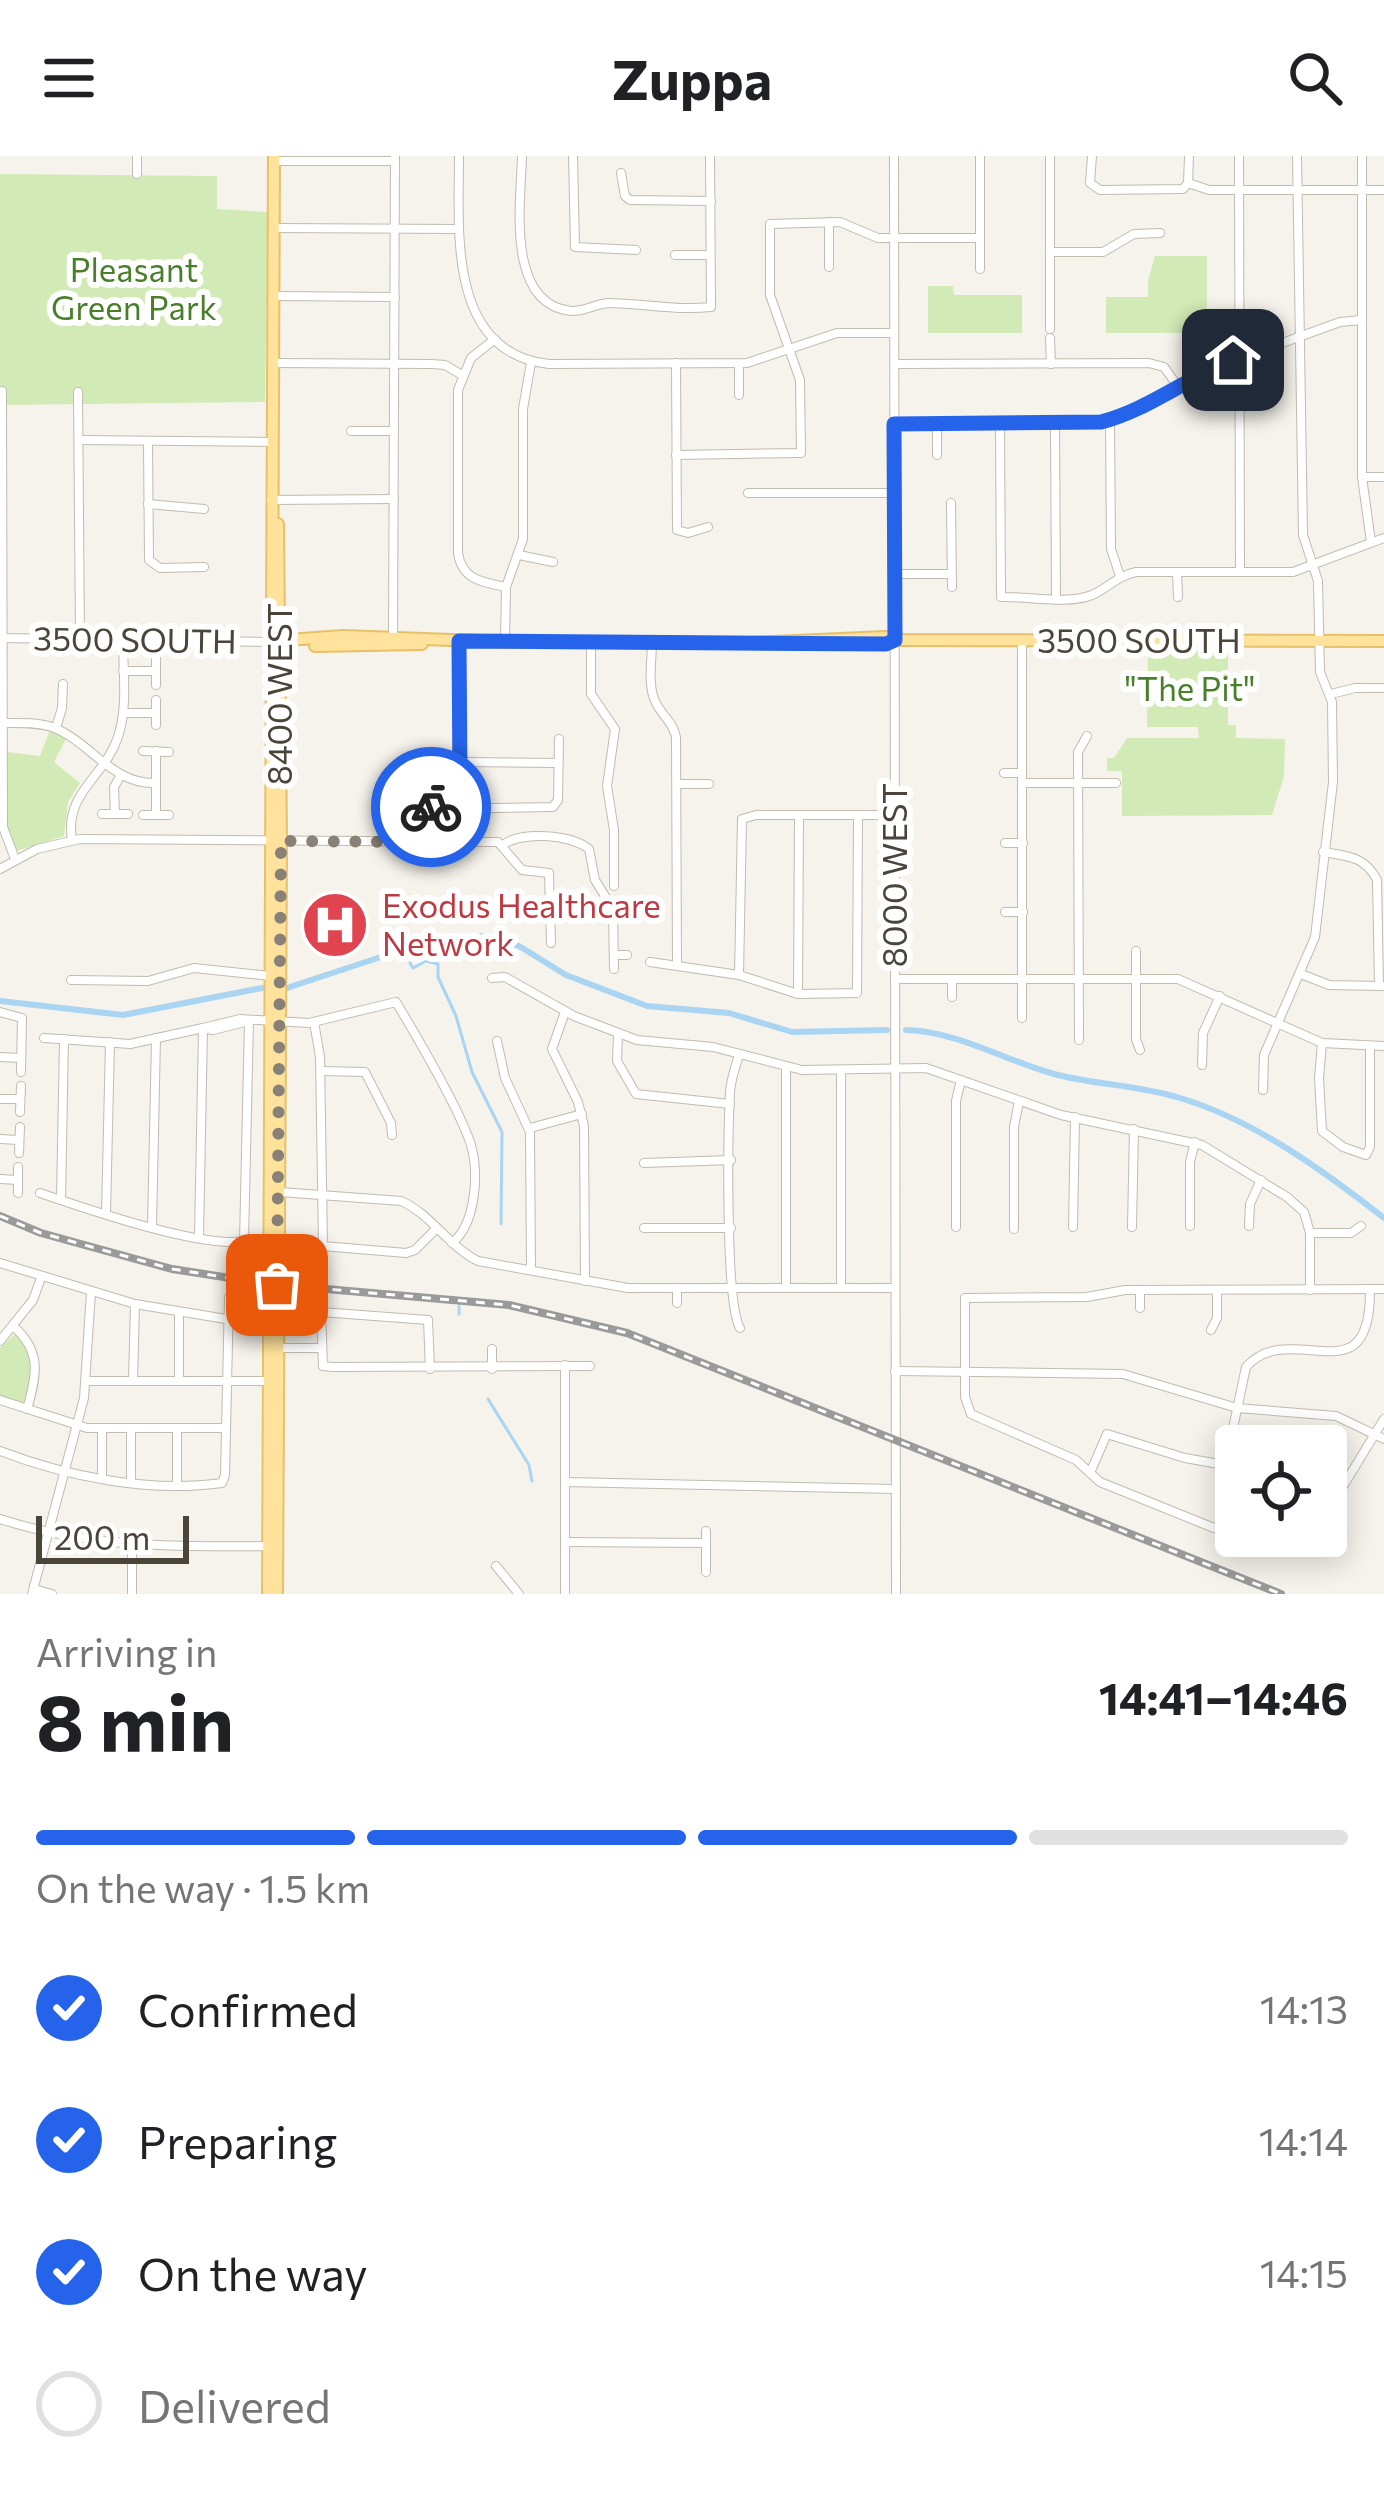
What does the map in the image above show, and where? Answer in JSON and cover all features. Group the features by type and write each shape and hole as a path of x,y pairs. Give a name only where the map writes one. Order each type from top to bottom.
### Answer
{"main road":[{"name":"8400 WEST","path":"272,1594 274,158"},
{"name":"3500 SOUTH","path":"276,642 1384,641"},
{"name":"8400 WEST","path":"272,1546 277,1348 273,1191"}],"street":[{"path":"136,156 136,174"},
{"path":"459,156 465,286 495,339 531,362 739,364 759,362 837,333 894,333"},
{"path":"522,156 522,258 532,283 552,302 574,311 610,303 644,308 711,307 710,156"},
{"path":"573,156 575,247 636,250"},
{"name":"8000 WEST","path":"894,156 896,1594"},
{"path":"980,156 980,269"},
{"path":"1050,156 1051,364"},
{"path":"1092,156 1091,186 1100,190 1187,185 1198,189 1384,190"},
{"path":"1187,185 1189,156"},
{"path":"1239,156 1240,572"},
{"path":"1263,1090 1264,1054 1317,928 1333,782 1331,694 1321,672 1318,580 1303,536 1298,156"},
{"path":"1362,156 1362,477 1370,542"},
{"path":"274,158 395,158 393,641"},
{"path":"620,173 630,200 711,201"},
{"path":"829,222 830,267"},
{"path":"676,455 801,453 802,393 770,296 770,224 829,222 853,226 871,236 980,238"},
{"path":"274,228 459,230"},
{"path":"1051,252 1103,252 1134,234 1160,232"},
{"path":"675,255 710,255"},
{"path":"274,296 394,296"},
{"path":"894,424 1110,420 1240,358 1346,320 1362,320"},
{"path":"495,339 471,358 462,375 459,559 470,578 506,587"},
{"path":"505,642 506,587 520,555 524,522 524,394 531,362"},
{"path":"274,363 445,365 462,375"},
{"path":"676,363 676,530 683,534 708,527"},
{"path":"739,364 739,395"},
{"path":"895,364 1158,364 1178,385"},
{"path":"2,391 3,827 15,859"},
{"path":"78,392 80,639"},
{"path":"1110,420 1111,549 1120,576"},
{"path":"937,424 937,454"},
{"path":"1000,424 1000,597 1081,597 1120,576 1293,572 1384,538"},
{"path":"1055,424 1056,597"},
{"path":"352,431 394,431"},
{"path":"79,440 274,442"},
{"path":"148,442 148,557 153,566 204,567"},
{"path":"1362,477 1384,477"},
{"path":"748,493 894,493"},
{"path":"274,500 394,500"},
{"path":"951,503 952,586"},
{"path":"148,504 204,509"},
{"path":"520,555 553,562"},
{"path":"1178,572 1178,597"},
{"path":"894,574 951,574"},
{"path":"1104,587 1112,597"},
{"name":"3500 SOUTH","path":"1,638 276,642"},
{"path":"73,840 70,820 75,801 115,744 123,713 123,639"},
{"path":"1022,640 1022,1018"},
{"path":"415,842 416,819 458,788 459,641"},
{"path":"591,642 591,694 615,729 607,786 614,830 614,886"},
{"path":"652,643 652,691 675,730 677,965"},
{"path":"156,658 156,685"},
{"path":"123,671 156,671"},
{"path":"56,728 63,684"},
{"path":"1331,694 1384,688"},
{"path":"156,700 156,725"},
{"path":"123,713 156,712"},
{"path":"2,723 56,728 122,776 136,783 156,783"},
{"path":"1079,1040 1078,752 1087,736"},
{"path":"435,804 443,809 555,806 559,740"},
{"path":"143,752 169,752"},
{"path":"156,752 156,814"},
{"path":"460,763 558,763"},
{"path":"1004,773 1116,783"},
{"path":"115,814 114,787 122,776"},
{"path":"676,784 709,784"},
{"path":"102,814 128,814"},
{"path":"143,814 169,814"},
{"path":"799,815 799,994"},
{"path":"650,962 740,975 799,994 857,993 858,815"},
{"path":"740,975 740,825 748,816 895,815"},
{"path":"0,868 73,840 503,845 512,838 574,839 586,845 593,857 596,883 613,906 614,970"},
{"path":"1005,843 1023,842"},
{"path":"503,845 525,872 549,873 551,943"},
{"path":"1301,974 1329,985 1382,986 1377,880 1359,859 1323,852"},
{"path":"1005,912 1023,912"},
{"path":"1136,951 1136,1039 1141,1050"},
{"path":"614,955 627,955"},
{"path":"70,980 148,981 194,968 275,976"},
{"path":"492,978 510,979 565,1012 647,1042 713,1047 786,1068 926,1068 1075,1117 1195,1142 1301,1208 1310,1233 1310,1290"},
{"path":"895,979 1178,979 1322,1042 1384,1046"},
{"path":"952,979 952,997"},
{"path":"1202,1065 1204,1033 1220,996"},
{"path":"44,1038 136,1044 240,1019 314,1022 393,1001 472,1151 471,1209 464,1233 452,1243"},
{"path":"0,1012 22,1018 21,1072"},
{"path":"565,1012 552,1048 582,1114 585,1133 585,1281"},
{"path":"40,1193 152,1227 243,1242 250,1022"},
{"path":"314,1022 321,1071 322,1246 406,1253 416,1250 436,1228"},
{"path":"199,1237 203,1028"},
{"path":"618,1034 617,1061 636,1094 730,1104"},
{"path":"152,1227 156,1038"},
{"path":"61,1200 64,1040"},
{"path":"497,1040 505,1078 530,1128 531,1270"},
{"path":"106,1214 110,1042"},
{"path":"1322,1042 1322,1131 1343,1147 1366,1155 1370,1147 1370,1046"},
{"path":"739,1054 730,1104 730,1160 734,1317 740,1328"},
{"path":"0,1058 21,1058"},
{"path":"786,1068 786,1288"},
{"path":"841,1070 841,1288"},
{"path":"321,1071 364,1072 391,1123 392,1135"},
{"path":"956,1227 956,1101 961,1080"},
{"path":"20,1112 21,1086"},
{"path":"0,1099 20,1099"},
{"path":"1014,1229 1014,1126 1019,1101"},
{"path":"530,1128 582,1114"},
{"path":"1073,1227 1075,1117"},
{"path":"19,1153 20,1127"},
{"path":"1132,1227 1134,1129"},
{"path":"0,1139 20,1140"},
{"path":"1190,1226 1190,1162 1195,1142"},
{"path":"644,1163 730,1160"},
{"path":"18,1193 19,1167"},
{"path":"0,1179 18,1180"},
{"path":"1249,1226 1250,1204 1261,1180"},
{"path":"273,1191 401,1201 478,1261 628,1288 895,1288"},
{"path":"1310,1233 1351,1232 1361,1226"},
{"path":"644,1228 731,1228"},
{"path":"0,1263 135,1304 226,1319"},
{"path":"0,1341 33,1300 41,1277"},
{"path":"677,1288 677,1304"},
{"path":"1235,1425 1246,1367 1261,1354 1342,1350 1355,1345 1369,1327 1370,1289"},
{"path":"1215,1527 1100,1482 1076,1460 978,1420 967,1407 964,1298 1087,1297 1140,1290 1384,1289"},
{"path":"1140,1290 1140,1308"},
{"path":"1211,1330 1217,1318 1217,1290"},
{"path":"52,1594 33,1592 87,1381 91,1292"},
{"path":"0,1451 102,1479 177,1484 223,1481 229,1297"},
{"path":"133,1381 135,1304"},
{"path":"430,1369 430,1323 421,1317 321,1312 323,1366 430,1369 492,1370 590,1366"},
{"path":"178,1381 179,1314"},
{"path":"13,1326 27,1338 35,1355 26,1409"},
{"path":"277,1348 320,1348"},
{"path":"492,1349 492,1370"},
{"path":"565,1365 565,1594"},
{"path":"895,1371 1123,1374 1237,1408 1321,1413 1380,1437"},
{"path":"87,1381 269,1381"},
{"path":"0,1400 77,1426 225,1428"},
{"path":"1347,1481 1380,1437 1384,1419"},
{"path":"102,1429 102,1479"},
{"path":"130,1482 131,1429"},
{"path":"177,1429 177,1484"},
{"path":"1090,1473 1107,1434 1215,1462"},
{"path":"565,1482 896,1489"},
{"path":"0,1519 50,1534 132,1546 272,1546"},
{"path":"706,1531 706,1571"},
{"path":"565,1542 706,1543"},
{"path":"132,1546 132,1594"},
{"path":"496,1566 519,1594"}],"green space":[{"name":"Pleasant Green Park","path":"0,174 217,176 217,209 268,212 265,402 0,405"},
{"path":"1155,256 1207,256 1207,333 1106,333 1106,297 1148,297"},
{"path":"928,286 953,286 954,295 1022,295 1022,333 928,333"},
{"name":"\"The Pit\"","path":"1148,650 1228,651 1228,725 1236,725 1236,738 1285,739 1284,776 1272,815 1122,816 1122,771 1107,771 1107,758 1114,758 1127,738 1199,738 1198,727 1147,727"},
{"path":"50,730 66,739 54,762 80,783 68,802 64,836 17,851 7,826 7,752 40,756"},
{"path":"15,1334 32,1366 23,1403 0,1395 0,1348"}],"waterway":[{"path":"287,988 429,941 487,936 519,946 566,975 647,1006 729,1013 792,1032 887,1030"},
{"path":"410,963 413,968 426,961 438,964 438,977 456,1016 472,1072 502,1132 501,1224"},
{"path":"0,1001 123,1015 262,988"},
{"path":"906,1030 963,1041 1054,1074 1164,1094 1208,1108 1287,1149 1384,1218"},
{"path":"459,1306 459,1314"},
{"path":"488,1399 529,1465 532,1481"}],"railway":[{"path":"0,1216 41,1233 172,1269 269,1284 509,1305 627,1333 1281,1594"}],"way so far":[{"path":"277,1285 281,841 415,842 416,819 431,807"}],"place":[{"name":"Exodus Healthcare Network","path":"335,925"}],"route":[{"path":"431,807 460,783 459,641 886,644 895,640 894,424 1101,422 1123,416 1233,360"}]}
